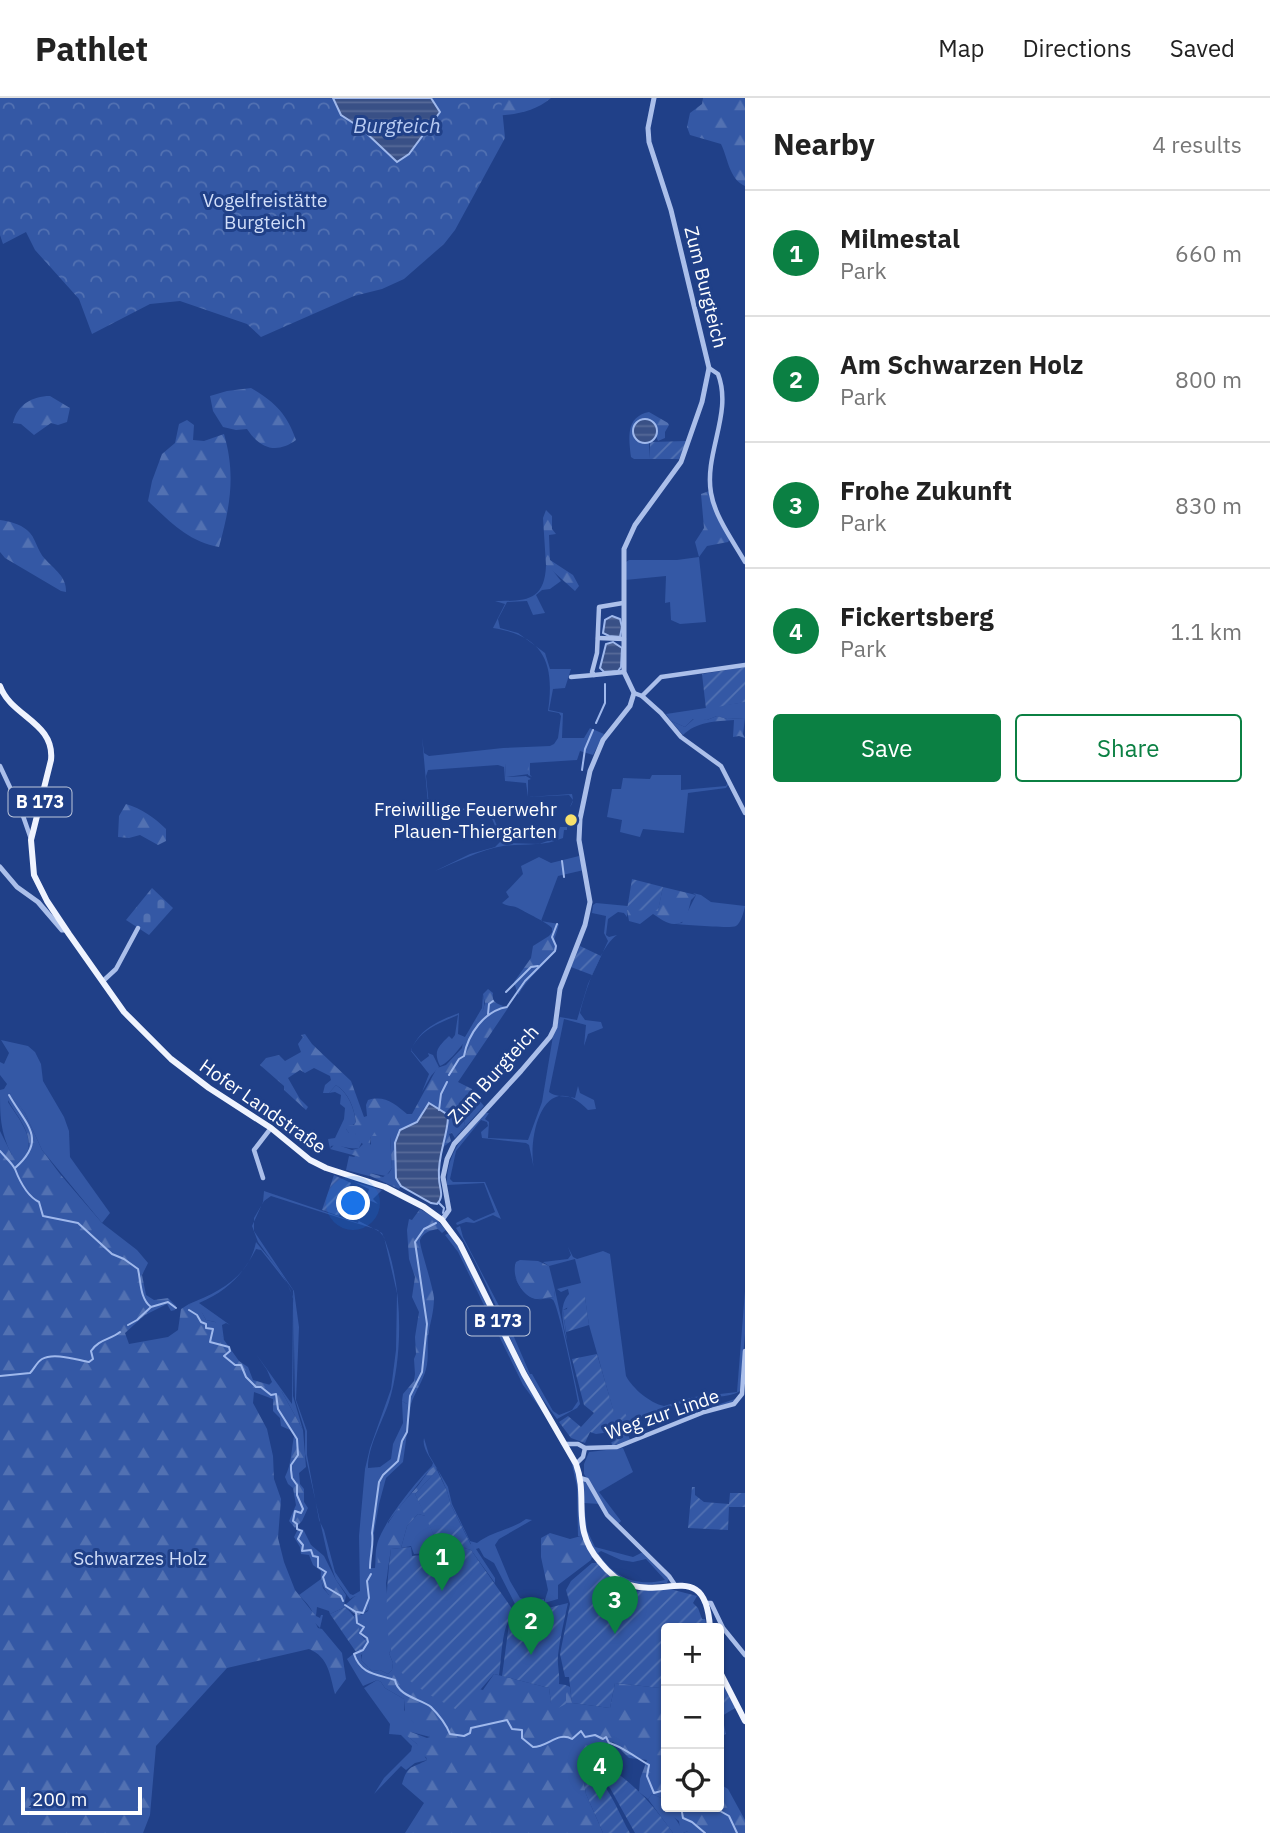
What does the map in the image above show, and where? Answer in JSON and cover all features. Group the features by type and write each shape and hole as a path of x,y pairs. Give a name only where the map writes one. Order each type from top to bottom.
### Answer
{"main road":[{"name":"Hofer Landstraße","path":"0,686 6,698 43,729 51,747 51,760 31,840 34,875 47,901 102,982 135,1025 164,1054 209,1088 271,1128 319,1165 385,1187 424,1207 442,1220 460,1244 524,1374 576,1464 580,1478 583,1532 591,1550 615,1578 629,1585 675,1585"},
{"path":"675,1585 693,1588 701,1595 706,1603 709,1623"},
{"path":"724,1680 745,1721"}],"street":[{"name":"Zum Burgteich","path":"442,1220 449,1210 444,1170 454,1144 550,1037 555,1027 560,989 585,925 590,902 579,840 580,819 590,771 603,740 630,706 634,693 624,672 622,556 626,542 644,511 664,488 681,461 702,402 709,368 671,210 652,158 648,128 654,98"},
{"path":"709,368 718,374 724,398 710,467 710,491 714,507 745,562"},
{"path":"594,675 599,607 623,603"},
{"path":"598,638 624,639"},
{"path":"642,696 661,677 745,665"},
{"path":"571,677 624,672"},
{"path":"634,693 642,696 661,713 681,737 721,766 745,813"},
{"name":"Hofer Landstraße","path":"0,766 22,813 31,840"},
{"path":"0,867 17,887 38,902 62,930 66,930"},
{"path":"102,982 116,969 138,928"},
{"path":"263,1178 254,1150 271,1128"},
{"name":"Weg zur Linde","path":"566,1444 578,1444 585,1448 617,1447 711,1409 734,1404 741,1394 745,1351"},
{"name":"Weg zur Linde","path":"576,1464 583,1457 585,1448"},
{"path":"580,1478 587,1480 607,1515 675,1585"},
{"path":"706,1603 710,1603 723,1628 745,1655"}],"green space":[{"name":"Vogelfreistätte Burgteich","path":"0,98 501,98 505,138 455,230 444,244 404,279 382,289 354,296 261,337 247,324 180,301 150,304 92,334 79,299 35,250 26,232 3,244 0,235"},
{"path":"494,98 551,98 522,112 489,116"},
{"path":"703,98 745,98 745,186 732,173 721,144 690,135 687,127 690,113 702,104"},
{"path":"251,388 279,410 289,423 296,440 282,447 269,447 257,441 247,429 223,427 213,411 210,396"},
{"path":"50,396 70,408 67,422 58,425 51,423 34,435 21,424 13,423 18,411 26,403"},
{"path":"649,412 668,423 665,438 658,441 658,430 653,423 642,420 643,442 649,443 650,459 634,459 631,457 630,429 636,418"},
{"path":"187,420 194,425 193,440 204,441 224,434 228,449 230,491 219,547 189,536 148,501 162,454 175,443 179,424"},
{"path":"687,441 679,459 650,459 650,442"},
{"path":"709,491 730,539 728,542 707,546 699,557 695,542 704,528 701,494"},
{"path":"546,510 552,516 552,529 556,534 549,535 550,560 573,575 579,586 575,591 546,565 543,518"},
{"path":"0,520 18,524 30,533 42,556 62,578 66,592 5,558 0,552"},
{"path":"699,557 706,622 680,624 671,620 670,602 665,603 666,576 625,580 626,562 629,560"},
{"path":"546,565 561,581 536,595 545,613 533,615 527,601 507,602 498,619 500,628 518,633 527,640 493,628 505,604 495,601 515,601 537,593 545,577"},
{"path":"535,646 545,653 550,669 571,669 565,688 553,689 549,710 563,713 562,738 584,738 590,728 604,734 593,755 580,751 577,760 530,763 532,777 528,775 528,763 505,764 506,777 526,776 531,779 528,780 528,797 526,783 505,781 504,767 498,765 428,770 426,776 429,806 490,809 504,843 537,844 494,848 435,871 470,854 495,847 501,841 489,811 434,809 429,813 429,819 428,811 421,812 428,804 422,737 424,753 429,756 554,744 558,738 561,716 548,711 550,679 542,654"},
{"path":"745,667 745,702 706,709 702,674"},
{"path":"745,702 745,718 727,719 717,716 707,720 693,719 685,727 671,721 666,714"},
{"path":"717,716 727,719 745,718 745,738 733,737 734,720 700,725 683,735 671,721 685,727 696,717 707,720"},
{"path":"505,763 528,763 529,774 506,777"},
{"path":"652,775 681,775 681,790 726,786 728,782 728,785 726,788 688,793 684,833 643,829 640,837 620,832 622,820 607,817 612,789 621,789 623,778 650,779"},
{"path":"126,804 143,811 166,829 166,841 158,845 140,835 118,837 119,816"},
{"path":"560,827 567,827 563,838 540,844 556,838"},
{"path":"579,856 584,870 558,876 541,920 502,903 509,897 506,892 523,874 521,866 539,857 551,863"},
{"path":"632,879 663,887 658,911 627,910"},
{"path":"663,887 696,895 691,900 686,920 672,924 653,914 640,924 629,921 627,910 658,910"},
{"path":"152,888 173,908 149,935 126,920"},
{"path":"693,893 711,902 745,906 742,917 736,926 672,924 682,923 696,895"},
{"path":"593,905 628,906 627,917 618,912 608,919 606,935 617,935 602,953 608,941 604,933 606,916 592,913"},
{"path":"542,921 559,924 557,931 552,932 552,928"},
{"path":"553,931 557,931 554,940 557,949 518,995 514,982 531,958 533,946"},
{"path":"580,946 601,956 592,975 571,967"},
{"path":"592,976 580,1013 585,1020 601,1022 603,1028 588,1034 584,1046 586,1025 564,1019 549,1092 560,1096 550,1100 542,1110 537,1124 533,1139 534,1169 529,1145 482,1138 481,1132 488,1126 487,1122 481,1120 456,1151 450,1179 453,1182 485,1182 501,1219 493,1215 474,1223 457,1225 456,1223 468,1217 474,1221 495,1212 484,1183 447,1185 453,1154 483,1113 489,1113 485,1119 489,1122 488,1138 528,1140 542,1102 553,1036 560,1017 577,1020"},
{"path":"488,989 493,993 495,1002 508,1008 458,1082 472,1089 473,1093 463,1116 465,1125 455,1138 452,1133 449,1134 451,1141 441,1149 448,1122 447,1115 431,1105 424,1108 419,1120 405,1129 396,1178 401,1186 399,1189 368,1175 370,1173 383,1177 392,1168 390,1136 371,1136 369,1152 360,1157 330,1149 335,1144 352,1150 363,1144 356,1139 355,1133 349,1133 346,1129 347,1125 354,1125 356,1122 352,1106 344,1092 336,1085 329,1093 323,1093 325,1085 331,1080 330,1076 314,1068 305,1073 300,1070 288,1078 308,1107 306,1110 260,1065 266,1058 279,1055 285,1061 301,1052 298,1044 303,1037 301,1035 305,1034 351,1081 364,1117 367,1116 368,1100 374,1099 389,1101 407,1114 412,1114 437,1068 446,1065 462,1048 463,1041 483,1010 483,994"},
{"path":"483,994 484,1008 476,1024 445,1063 440,1066 437,1053 439,1046 449,1036 452,1039 455,1035 458,1015 431,1028 413,1046 424,1031 459,1013 458,1034 465,1037 482,1008"},
{"path":"1,1040 28,1046 35,1052 41,1064 43,1081 69,1131 70,1157 110,1213 102,1223 42,1150 25,1113 10,1093 8,1102 27,1133 29,1147 27,1154 12,1155 5,1139 1,1115 0,1090 7,1084 0,1075 0,1062 4,1064 9,1053"},
{"path":"411,1050 421,1062 429,1056 428,1053 433,1055 439,1067 422,1092 429,1074"},
{"path":"336,1085 344,1092 352,1106 356,1123 346,1129 349,1133 355,1133 362,1142 359,1148 331,1146 330,1149 328,1139 335,1138 344,1119 345,1108 340,1104 341,1095 329,1093"},
{"path":"578,1086 580,1093 594,1100 596,1109 588,1110 573,1099 563,1096 575,1098"},
{"name":"Schwarzes Holz","path":"11,1093 25,1113 42,1150 60,1174 102,1223 137,1250 148,1263 142,1275 146,1295 154,1300 168,1298 176,1306 175,1310 171,1311 167,1304 145,1315 125,1333 129,1344 168,1337 178,1330 181,1309 189,1304 200,1309 206,1320 215,1322 219,1327 224,1340 239,1361 248,1367 253,1380 277,1387 282,1392 303,1430 306,1467 299,1473 300,1484 304,1489 304,1502 308,1508 295,1528 289,1521 296,1505 293,1488 285,1477 294,1436 290,1430 281,1426 280,1418 273,1411 273,1399 254,1392 253,1403 267,1429 273,1456 274,1479 281,1499 278,1538 284,1562 295,1590 315,1615 318,1628 322,1629 342,1653 346,1679 335,1694 325,1662 309,1649 227,1668 156,1746 150,1815 143,1833 0,1833 0,1131 12,1155 21,1144 27,1153 29,1146 26,1131 6,1096"},
{"path":"473,1093 484,1106 455,1138 465,1125 463,1116"},
{"path":"371,1135 390,1136 392,1168 386,1176 370,1173 369,1176 346,1170 349,1156 354,1157 371,1144"},
{"path":"334,1175 351,1183 339,1216 322,1210"},
{"path":"354,1182 382,1190 373,1199 378,1204 371,1201 365,1204 359,1221 374,1229 271,1196 262,1205 264,1191 358,1223 369,1189"},
{"path":"420,1209 435,1218 446,1230 442,1233 438,1229 430,1231 420,1240 434,1303 426,1369 411,1404 407,1404 402,1401 403,1394 414,1381 415,1337 419,1312 412,1297 415,1277 409,1259 407,1230 409,1219 412,1220"},
{"path":"254,1222 254,1231 294,1291 299,1327 296,1400 307,1431 307,1455 315,1501 305,1454 305,1431 295,1399 293,1290 258,1242 252,1226"},
{"path":"460,1226 530,1374 553,1411 559,1415 572,1410 578,1401 555,1305 553,1300 539,1299 554,1297 555,1290 580,1404 577,1408 557,1419 541,1397 456,1228"},
{"path":"449,1234 460,1249 575,1464 583,1537 578,1536 577,1487 571,1460 546,1416 523,1385 458,1252 445,1235"},
{"path":"385,1241 394,1272 397,1292"},
{"path":"256,1242 286,1282 261,1250 256,1249 247,1264"},
{"path":"568,1247 577,1259 603,1251 610,1254 626,1376 642,1395 664,1406 694,1397 737,1392 745,1291 745,1334 740,1391 735,1394 699,1401 694,1404 696,1412 708,1408 673,1422 693,1413 693,1399 632,1420 614,1413 589,1325 585,1298 563,1310 567,1341 562,1310 569,1294 568,1289 561,1292 557,1289 581,1283 575,1259 549,1266 543,1262 568,1259 571,1255"},
{"path":"538,1261 549,1266 555,1290 554,1297 537,1299 526,1294 516,1279 516,1262"},
{"path":"239,1275 226,1288 199,1303 230,1325 222,1325 224,1340 215,1322 206,1320 202,1313 189,1304 222,1288"},
{"path":"521,1287 539,1299 529,1296 523,1290"},
{"path":"397,1294 399,1339 394,1383 373,1443 368,1468 380,1467 391,1459 393,1444 403,1423 402,1401 411,1404 403,1462 386,1478 379,1504 371,1550 371,1568 375,1568 377,1545 385,1526 409,1492 432,1466 424,1438 429,1455 437,1468 427,1473 388,1522 387,1575 389,1565 386,1583 392,1649 389,1653 393,1663 388,1674 380,1670 372,1671 361,1660 365,1639 359,1632 354,1615 368,1611 369,1605 355,1596 350,1599 336,1580 320,1523 335,1572 353,1595 360,1591 359,1536 365,1469 370,1448 391,1389 396,1350"},
{"path":"585,1297 589,1325 566,1332 563,1310 567,1309 568,1304"},
{"path":"293,1299 293,1396 303,1430 282,1392 269,1385 272,1382 267,1370 256,1354 292,1404"},
{"path":"597,1354 614,1412 625,1413 632,1420 626,1429 630,1440 612,1446 610,1432 590,1432 585,1443 571,1438 559,1422 568,1416 581,1427 594,1413 584,1405 572,1359"},
{"path":"738,1398 731,1403 708,1408"},
{"path":"623,1448 633,1472 599,1492 621,1521 618,1524 608,1514 584,1474 584,1464 589,1452"},
{"path":"435,1466 437,1470 415,1494 426,1516 418,1514 407,1526 401,1548 391,1549 387,1575 381,1581 378,1553 385,1530 399,1508"},
{"path":"437,1470 471,1545 464,1548 471,1550 515,1613 507,1624 499,1675 494,1674 461,1712 421,1689 402,1673 390,1646 388,1630 387,1595 391,1549 411,1547 412,1556 442,1553 415,1494"},
{"path":"438,1470 448,1487 452,1504 470,1541 477,1543 526,1519 532,1520 499,1539 495,1545 520,1598 530,1601 544,1599 544,1603 516,1606 494,1563 484,1557 479,1548 476,1549 495,1578 495,1583 471,1550 464,1548 471,1544 451,1505"},
{"path":"583,1481 600,1504 584,1503 587,1530 595,1547 633,1557 643,1552 669,1578 667,1583 630,1583 603,1564 586,1535 583,1514","holes":["601,1551 633,1562 646,1559 665,1580 645,1582 627,1578 611,1569 598,1553"]},
{"path":"692,1487 695,1487 695,1495 704,1502 729,1504 730,1493 745,1493 745,1507 729,1507 728,1530 688,1528"},
{"path":"418,1514 426,1516 436,1540 427,1544 430,1553 414,1554 411,1546 401,1548 407,1526"},
{"path":"303,1529 311,1545 324,1556 346,1595 344,1606 355,1596 362,1598 369,1605 368,1610 358,1616 345,1607 330,1614 327,1605 329,1595 322,1584 321,1571 313,1565 309,1555 301,1554 294,1537 297,1531"},
{"path":"550,1533 570,1539 581,1536 592,1557 558,1585 558,1599 544,1603 548,1590 541,1557 541,1538"},
{"path":"592,1563 598,1563 618,1583 618,1599 641,1590 666,1588 697,1596 693,1603 706,1623 661,1623 660,1688 615,1683 610,1708 572,1703 569,1677 565,1677 560,1654 570,1604 566,1590 571,1581"},
{"path":"321,1579 323,1588 329,1595 329,1611 317,1607 316,1616 320,1618 323,1615 320,1628 314,1622 310,1607 299,1595"},
{"path":"568,1603 558,1659 559,1684 566,1685 566,1704 558,1708 551,1703 549,1688 502,1676 512,1617"},
{"path":"345,1607 355,1618 359,1632 367,1643 356,1652 330,1614"},
{"path":"367,1643 361,1660 372,1671 380,1670 388,1674 392,1670 393,1663 389,1653 392,1649 402,1672 483,1690 494,1674 549,1688 551,1703 566,1704 566,1685 570,1687 572,1703 610,1708 615,1683 660,1688 661,1680 661,1798 652,1794 648,1799 639,1792 640,1779 647,1760 629,1758 613,1742 600,1748 583,1776 586,1794 603,1833 405,1833 424,1803 402,1784 408,1770 427,1760 419,1755 417,1744 400,1730 406,1728 430,1737 405,1714 404,1699 377,1680 363,1686 347,1659"},
{"path":"377,1680 404,1699 404,1710 430,1737 411,1732 410,1738 427,1760 415,1763 406,1770 401,1766 374,1794 384,1778 411,1751 412,1746 401,1735 389,1734 390,1724 364,1688"},
{"path":"724,1684 738,1706 724,1715"},
{"path":"591,1759 616,1772 637,1790 673,1833 635,1833 610,1788 589,1768"},
{"path":"588,1771 607,1790 630,1833 603,1833 586,1794 583,1776"},
{"path":"724,1787 728,1789 745,1820 745,1833 683,1833 679,1821 669,1814 724,1812"},
{"path":"652,1794 661,1798 661,1812 670,1812 683,1833 673,1833 648,1799"}],"water":[{"name":"Burgteich","path":"333,98 431,98 440,112 409,154 397,162 361,128 341,115"},
{"path":"645,419 653,423 657,431 653,439 645,443 637,439 633,431 637,423"},
{"path":"612,616 620,619 620,637 603,633 605,620"},
{"path":"613,642 622,648 621,667 618,671 604,672 600,668 606,644"},
{"path":"429,1103 448,1118 439,1163 441,1195 437,1204 401,1186 396,1178 395,1143 400,1130 417,1122"}],"waterway":[{"path":"596,723 605,703 605,684"},
{"path":"582,770 585,749 593,730"},
{"path":"562,861 564,877"},
{"path":"449,1075 464,1056 478,1025 491,1013 507,1007 525,981 555,951 552,937 557,924"},
{"path":"506,992 531,967 538,966"},
{"path":"488,1014 489,1004 493,1001"},
{"path":"439,1110 441,1094 447,1082"},
{"path":"9,1095 27,1124 32,1140 25,1158 15,1168"},
{"path":"0,1151 14,1167 27,1192 39,1202 43,1216 78,1223 112,1254 138,1269 147,1304 151,1307 168,1302 176,1308"},
{"path":"439,1203 444,1208 443,1213"},
{"path":"370,1568 379,1482 398,1461 402,1441 407,1432 410,1396 422,1372 427,1324 415,1242 424,1229 436,1223"},
{"path":"128,1325 151,1307"},
{"path":"189,1310 206,1324 206,1328 213,1329 210,1342 229,1347 230,1351 224,1356 235,1365 241,1365 246,1377 256,1387 261,1387 271,1395 276,1394 278,1409 297,1439 298,1455 291,1465 291,1470 303,1509 301,1513 295,1511 293,1521 297,1524 297,1529 302,1531 298,1539 303,1545 302,1551 311,1550 313,1556 318,1557 318,1567 326,1572 323,1577 326,1587 341,1596 343,1601"},
{"path":"0,1376 30,1373 40,1360 47,1357 59,1356 89,1362 93,1359 91,1351 94,1347 120,1332"},
{"path":"357,1612 363,1613 369,1598 367,1581 371,1574"},
{"path":"345,1605 356,1612 357,1623 364,1627 360,1633 367,1638 368,1642 363,1650 354,1654 361,1666 370,1673 395,1680 405,1694 431,1707 450,1734 464,1736 470,1733 471,1728 507,1720 512,1729 522,1730 522,1738 533,1747 557,1738 572,1739 581,1731 585,1737 606,1737 609,1743 649,1765 647,1776 654,1793 661,1791"},
{"path":"682,1812 683,1818 705,1833"},
{"path":"722,1812 729,1816 737,1833"}],"place":[{"name":"Freiwillige Feuerwehr Plauen-Thiergarten","path":"571,820"},
{"name":"Milmestal","path":"442,1591"},
{"name":"Frohe Zukunft","path":"615,1634"},
{"name":"Am Schwarzen Holz","path":"531,1655"},
{"name":"Fickertsberg","path":"600,1800"}]}
